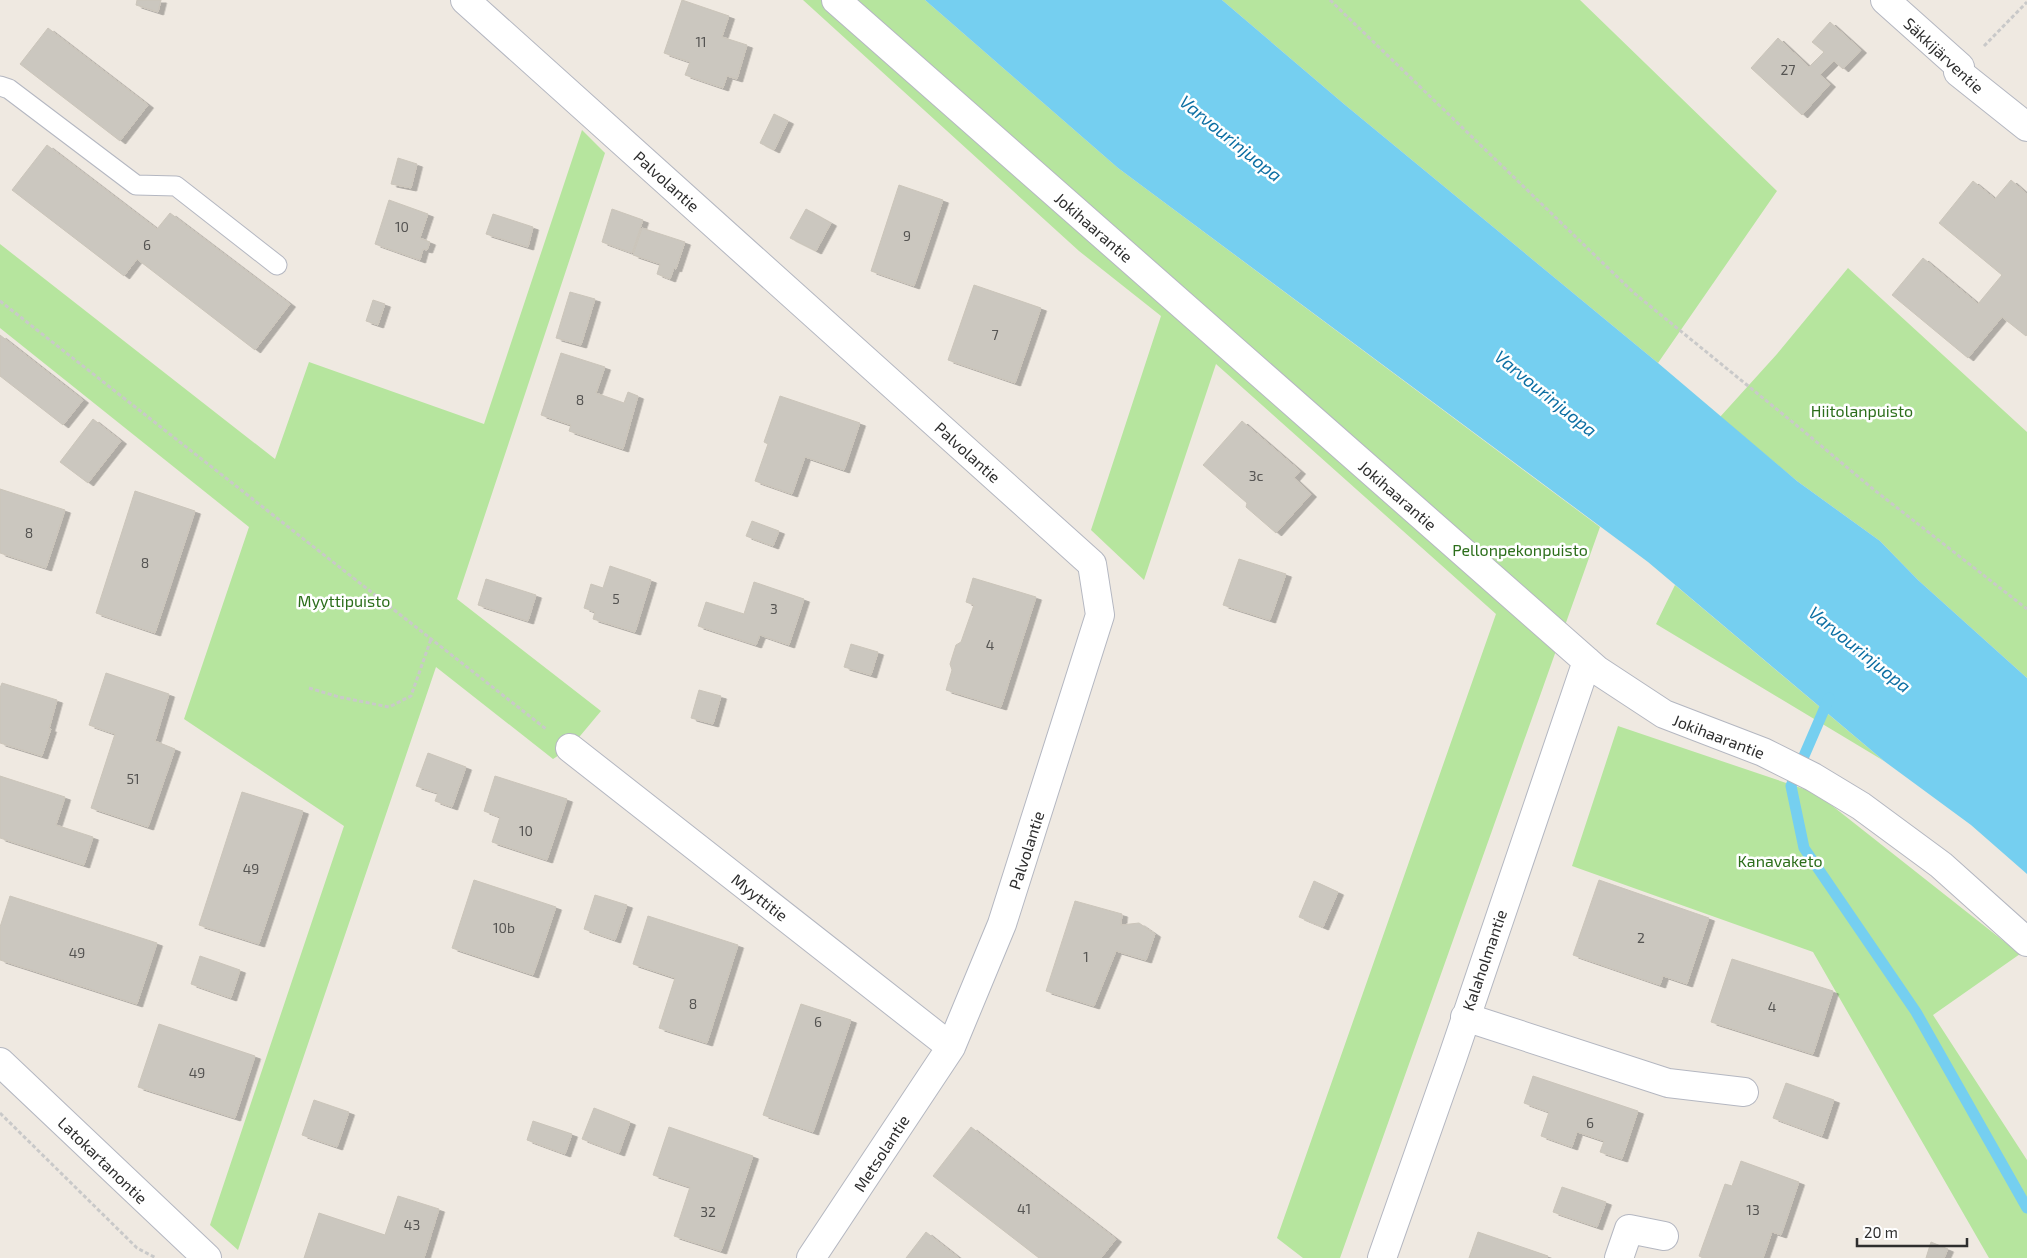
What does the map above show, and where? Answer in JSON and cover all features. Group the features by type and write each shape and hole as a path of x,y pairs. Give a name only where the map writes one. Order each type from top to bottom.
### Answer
{"street":[{"name":"Palvolantie","path":"465,0 1092,564 1100,615 1002,924 951,1047"},
{"name":"Jokihaarantie","path":"836,0 1597,670 1664,714 1763,752 1814,777 1861,806 1941,864 2027,942"},
{"name":"Säkkijärventie","path":"1885,0 1960,67 1958,72 2027,127"},
{"name":"Kalaholmantie","path":"1382,1258 1586,661"},
{"name":"Myyttitie","path":"570,748 951,1047"},
{"path":"1465,1017 1668,1083 1744,1092"},
{"name":"Metsolantie","path":"811,1258 951,1047"},
{"name":"Latokartanontie","path":"0,1062 207,1258"},
{"path":"1619,1258 1629,1229 1664,1236"}],"lane":[{"path":"0,86 9,89 136,185 176,186 277,265"}],"path":[{"path":"1330,0 1634,293 1801,428 1873,489 2027,609"},
{"path":"1958,72 2027,2"},
{"path":"0,301 570,748"},
{"path":"310,688 339,697 389,707 411,696 431,639"},
{"path":"0,1113 137,1248 156,1258"}],"green space":[{"name":"Pellonpekonpuisto","path":"803,0 925,0 1118,168 1600,527 1340,1258 1303,1258 1277,1238 1496,614 1216,364 1144,580 1091,530 1161,316 1079,251"},
{"path":"1222,0 1580,0 1777,191 1658,363 1344,104"},
{"name":"Myyttipuisto","path":"582,130 605,153 457,599 601,711 570,748 553,759 436,667 238,1250 210,1225 344,826 184,719 249,527 0,328 0,244 275,459 309,362 484,424"},
{"name":"Hiitolanpuisto","path":"1848,268 2027,432 2027,678 1918,580 1880,541 1797,481 1720,417 1777,354"},
{"path":"1675,585 1884,761 1656,624"},
{"name":"Kanavaketo","path":"1618,726 1816,793 2020,954 1933,1015 2027,1160 2027,1258 1989,1258 1813,952 1572,866"}],"water":[{"name":"Varvourinjuopa","path":"925,0 1222,0 1797,481 1880,541 1918,580 2027,678 2027,874 1971,825 1884,761 1648,562 1118,168"}],"building":[{"path":"137,0 161,0 158,12 136,5"},
{"path":"682,0 729,16 722,37 747,45 737,79 727,76 723,88 685,75 690,62 664,53"},
{"path":"1830,22 1861,50 1843,69 1834,61 1820,75 1830,84 1802,115 1751,68 1778,38 1809,67 1824,52 1812,42"},
{"path":"48,28 148,105 120,141 20,64"},
{"path":"774,114 788,121 774,150 760,143"},
{"path":"47,145 157,229 170,213 290,304 255,350 137,259 124,276 12,190"},
{"path":"398,158 417,164 411,188 391,184"},
{"path":"2011,180 2027,194 2027,334 2026,336 2002,317 1968,358 1892,295 1923,258 1978,304 2002,275 1939,223 1973,181 1995,199"},
{"path":"899,185 943,200 914,286 871,271"},
{"path":"389,200 428,214 420,238 430,242 427,250 423,249 420,260 375,244"},
{"path":"612,209 643,220 632,253 602,242"},
{"path":"806,209 831,223 816,251 790,238"},
{"path":"493,214 533,227 528,247 486,234"},
{"path":"642,228 685,242 676,269 674,268 670,279 657,274 660,264 633,255"},
{"path":"974,285 1041,308 1015,383 948,360"},
{"path":"570,292 595,299 581,345 556,338"},
{"path":"373,300 385,304 378,325 366,321"},
{"path":"0,335 83,400 63,425 0,376"},
{"path":"561,353 605,367 596,393 624,403 628,392 638,396 623,449 569,431 571,425 541,415"},
{"path":"780,396 860,423 844,470 805,457 792,494 755,481 768,444 764,442"},
{"path":"93,419 121,441 88,483 60,462"},
{"path":"1242,421 1300,471 1294,478 1311,494 1276,533 1246,507 1247,503 1203,465"},
{"path":"0,489 65,510 46,568 0,553"},
{"path":"135,491 195,511 155,633 96,613"},
{"path":"752,521 779,531 773,546 746,536"},
{"path":"1239,559 1286,574 1270,620 1223,605"},
{"path":"610,566 651,580 635,632 593,619 595,612 584,608 591,584 603,588"},
{"path":"973,578 1036,597 1001,707 946,690 952,670 950,664 956,645 961,642 974,605 966,602"},
{"path":"486,579 536,595 528,621 478,605"},
{"path":"754,582 804,599 789,645 760,635 756,645 698,626 706,602 744,614"},
{"path":"851,644 878,652 871,675 844,667"},
{"path":"106,673 169,694 155,741 175,749 148,827 91,808 115,734 89,725"},
{"path":"2,683 57,700 49,729 51,729 42,756 0,743 0,688"},
{"path":"699,690 721,696 713,724 691,718"},
{"path":"428,753 466,767 452,807 435,801 438,793 416,786"},
{"path":"0,776 65,797 56,825 93,837 84,865 0,838"},
{"path":"495,776 567,799 547,860 492,842 500,817 484,811"},
{"path":"242,792 303,811 259,944 199,925"},
{"path":"474,880 556,907 533,975 452,948"},
{"path":"1599,880 1709,918 1687,984 1663,976 1660,985 1573,955"},
{"path":"1314,881 1338,892 1323,927 1299,917"},
{"path":"595,895 627,905 615,940 584,929"},
{"path":"10,896 157,943 137,1004 0,960 0,927"},
{"path":"1075,901 1122,914 1121,925 1139,923 1155,934 1146,960 1116,951 1094,1006 1046,991"},
{"path":"648,916 738,945 707,1043 659,1028 675,978 633,964"},
{"path":"200,956 240,970 231,998 191,984"},
{"path":"1732,959 1833,991 1813,1054 1711,1022"},
{"path":"801,1004 851,1020 813,1132 763,1115"},
{"path":"159,1024 255,1056 235,1118 138,1087"},
{"path":"1533,1076 1638,1111 1622,1159 1600,1152 1604,1141 1577,1132 1572,1147 1541,1136 1549,1112 1524,1103"},
{"path":"1786,1083 1834,1100 1822,1136 1773,1118"},
{"path":"314,1100 349,1112 337,1147 302,1135"},
{"path":"594,1108 630,1122 619,1153 582,1139"},
{"path":"533,1121 572,1134 565,1154 527,1140"},
{"path":"669,1127 753,1156 721,1251 674,1236 690,1187 653,1175"},
{"path":"971,1127 1116,1239 1101,1258 1039,1258 933,1176"},
{"path":"1741,1161 1799,1182 1781,1235 1772,1232 1763,1258 1703,1258 1699,1256 1725,1184 1732,1186"},
{"path":"1562,1187 1606,1202 1597,1227 1553,1212"},
{"path":"398,1196 439,1209 424,1258 304,1258 319,1213 385,1235"},
{"path":"926,1232 959,1258 906,1258"},
{"path":"1478,1232 1548,1256 1547,1258 1469,1258"},
{"path":"1931,1242 1948,1249 1944,1258 1926,1258"}],"waterway":[{"path":"1829,698 1791,786 1804,848 1916,1012 2027,1208"}]}
